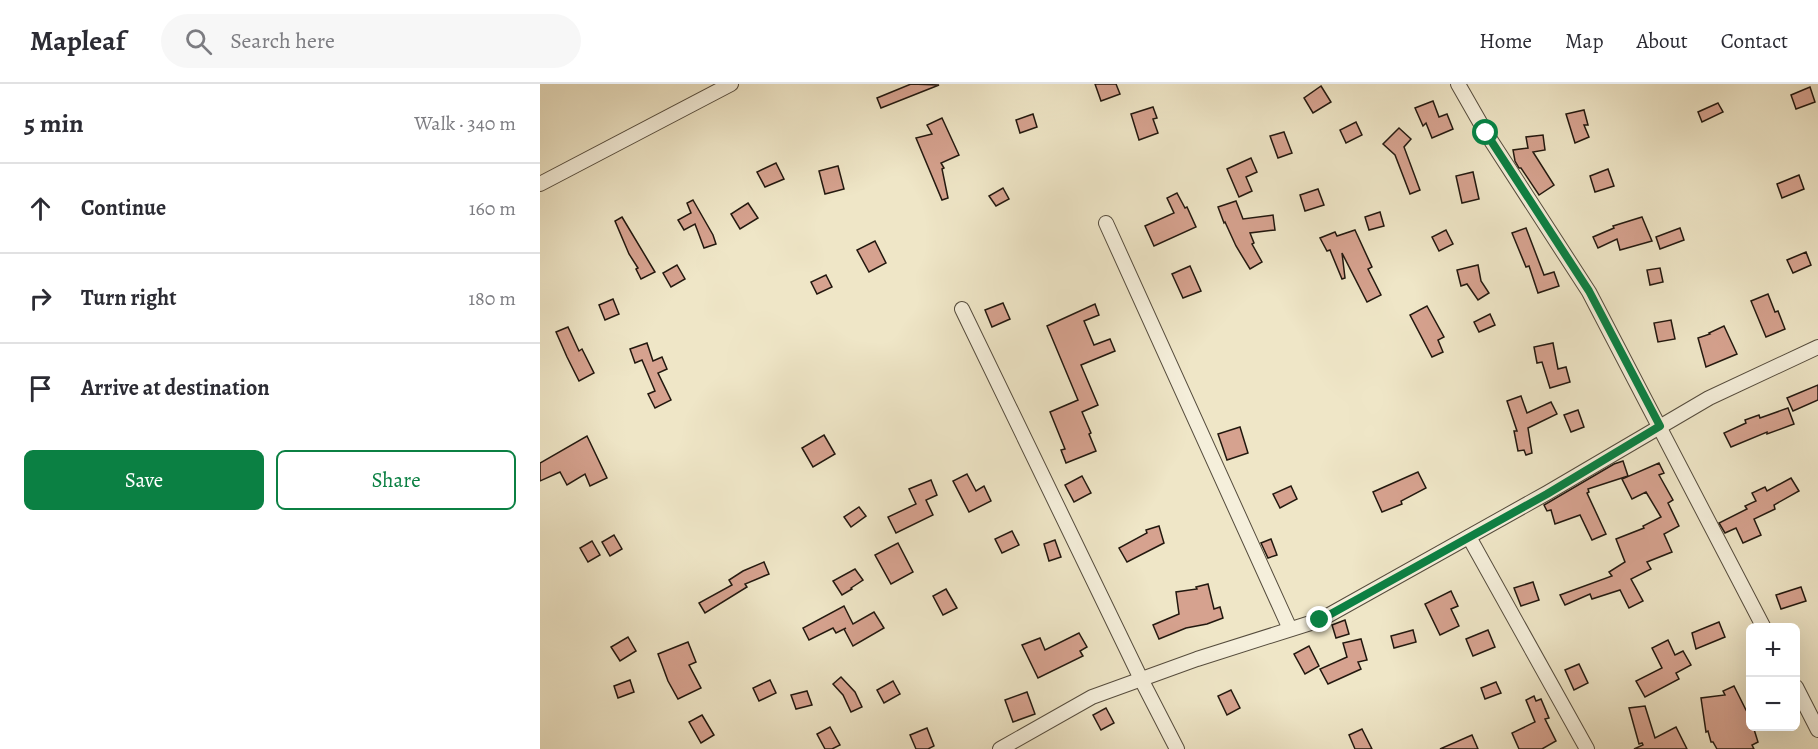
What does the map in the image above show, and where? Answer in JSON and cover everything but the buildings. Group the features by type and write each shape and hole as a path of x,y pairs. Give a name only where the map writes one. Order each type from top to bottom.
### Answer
{"street":[{"path":"540,184 731,84"},
{"path":"1458,84 1486,133 1589,291 1762,623"},
{"path":"1106,223 1290,630"},
{"path":"962,309 1177,749"},
{"path":"1000,749 1092,697 1197,659 1320,620 1547,494 1709,398 1818,347"},
{"path":"1469,537 1587,749"},
{"path":"1800,695 1818,730"}],"route":[{"path":"1320,620 1547,494 1660,426 1589,291 1486,133"}]}
